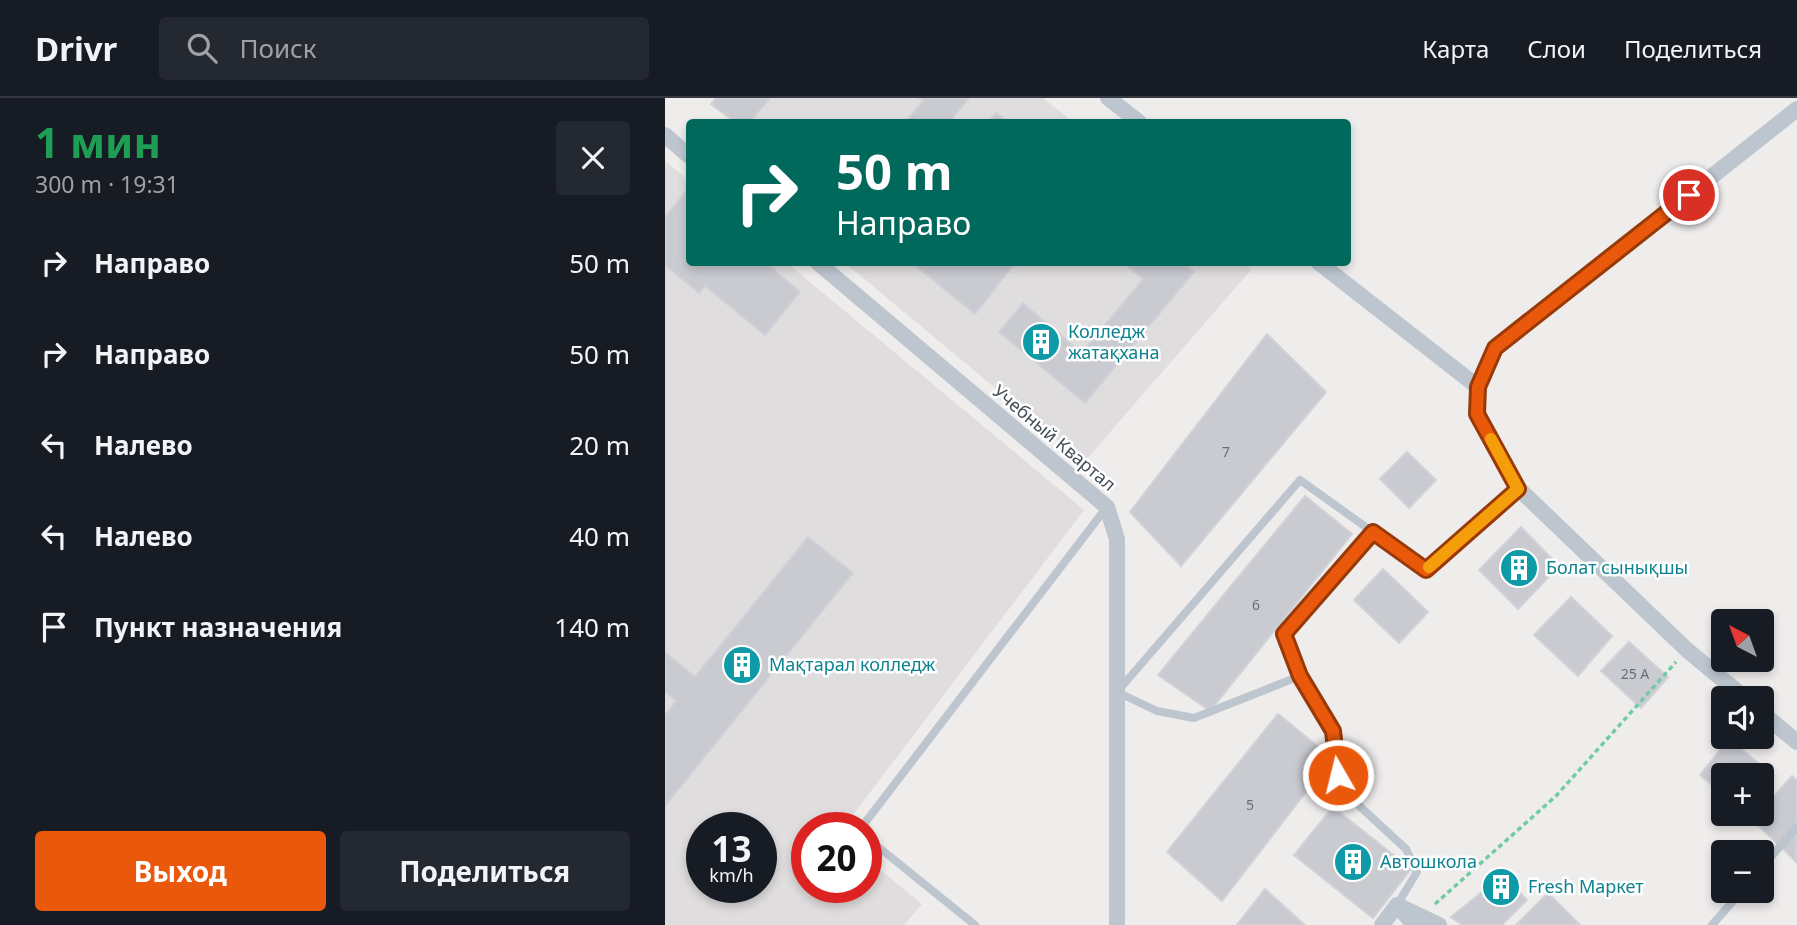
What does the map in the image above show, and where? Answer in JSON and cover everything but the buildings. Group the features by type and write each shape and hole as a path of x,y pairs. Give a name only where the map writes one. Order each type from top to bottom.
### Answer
{"street":[{"path":"1108,98 1135,119"},
{"path":"1730,686 1687,650 1518,489 1477,414 1478,387 1495,348 1797,109"},
{"path":"665,135 686,153"},
{"name":"Учебный Квартал","path":"822,266 1107,507 1117,539 1117,925"},
{"path":"1323,266 1478,387"},
{"path":"1774,723 1797,742"},
{"path":"1382,925 1397,905 1418,921 1439,925"}],"lane":[{"path":"1300,676 1193,718 1157,711 1117,692 1300,480 1426,570 1518,489"},
{"path":"873,812 1107,507"},
{"path":"1373,532 1284,634 1300,676 1333,731 1335,761 1341,789 1406,849 1417,872 1397,905"},
{"path":"1774,853 1797,827"},
{"path":"882,850 975,925"},
{"path":"1712,925 1731,903"}],"path":[{"path":"1418,921 1556,796 1687,650"}],"shaded area":[{"path":"760,98 1043,98 1069,119 742,119"},
{"path":"665,161 686,178 686,266 791,266 1084,510 855,812 791,812 791,903 882,903 882,871 922,904 904,925 665,925"},
{"path":"849,266 1247,266 1251,270 1084,462"}],"slow traffic":[{"path":"1429,567 1518,489 1491,439"}],"place":[{"name":"Колледж жатақхана","path":"1041,342"},
{"name":"Болат сынықшы","path":"1519,568"},
{"name":"Мақтарал колледж","path":"742,665"},
{"name":"Автошкола","path":"1353,862"},
{"name":"Fresh Маркет","path":"1501,887"}],"route":[{"path":"1338,775 1333,731 1300,676 1284,634 1373,532 1426,570 1518,489 1477,414 1478,387 1495,348 1689,195"}]}
